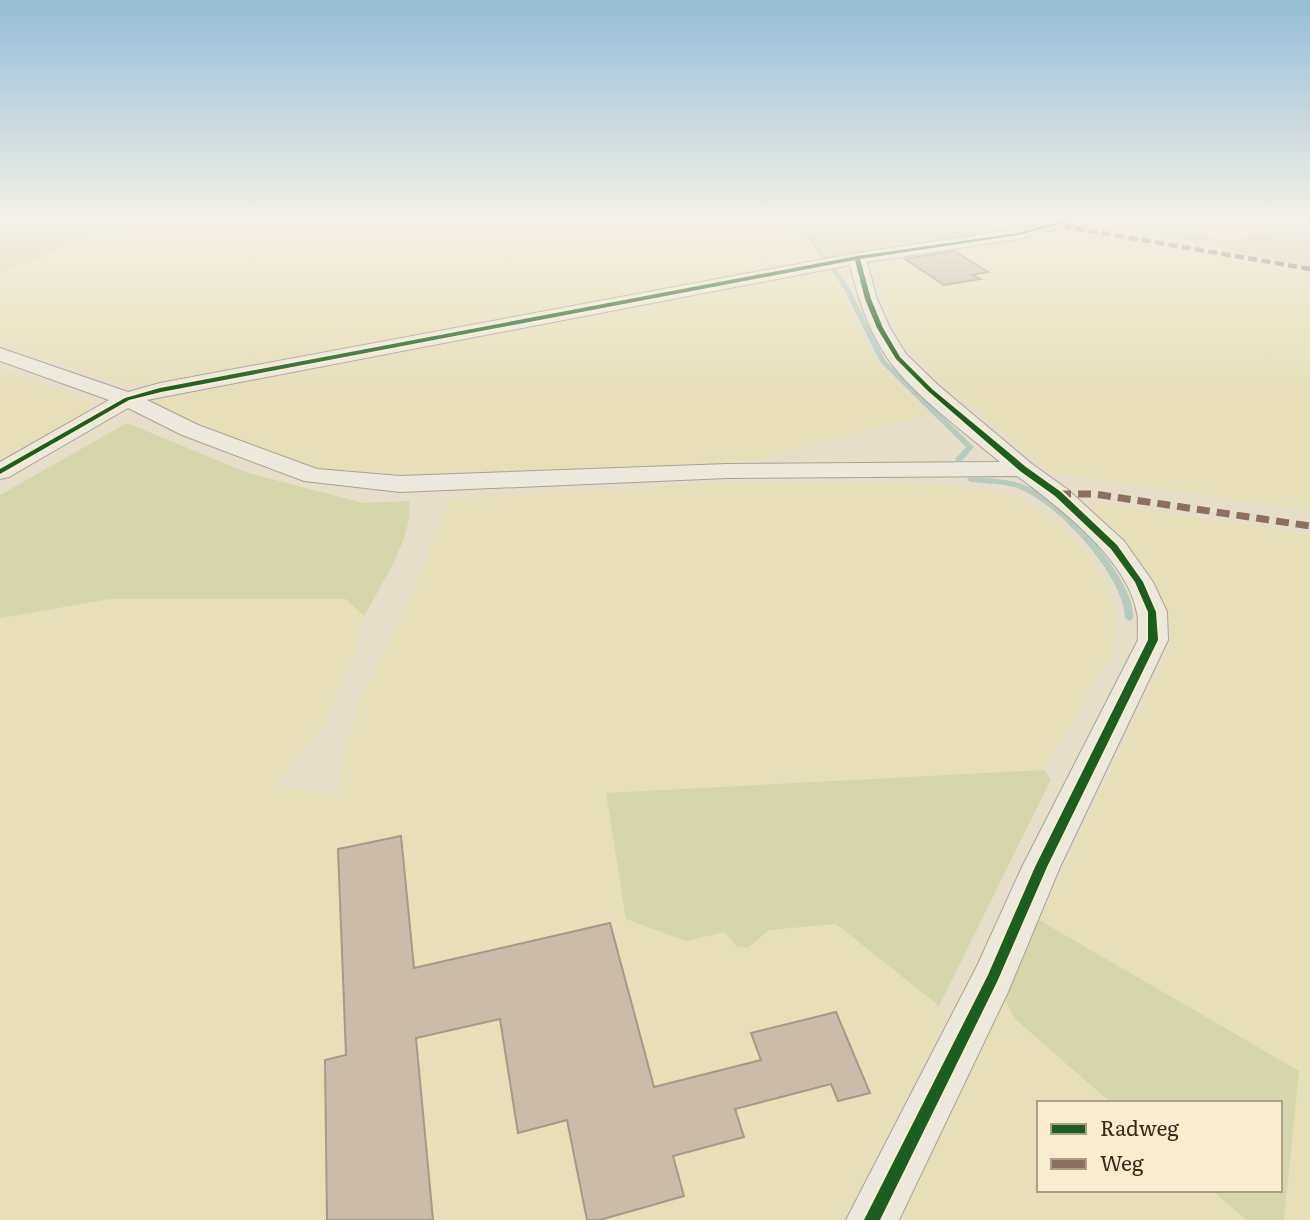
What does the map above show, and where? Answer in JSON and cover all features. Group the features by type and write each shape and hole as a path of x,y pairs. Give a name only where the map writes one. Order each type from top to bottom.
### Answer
{"street":[{"path":"0,472 127,399 186,385 758,277"},
{"path":"863,277 872,309 898,358 930,390 1023,469 1058,494 1114,547 1139,582 1152,612 1153,640 1041,867 993,978 872,1220"},
{"path":"0,354 127,399 190,430 313,476 400,484 726,471 1023,469"}],"shaded area":[{"path":"0,277 725,277 160,383 118,383 0,343"},
{"path":"796,277 836,277 866,343 883,369 930,414 755,461 705,466 412,480 301,467 260,452 152,403 154,400"},
{"path":"876,277 1310,277 1310,511 1050,473 928,367 903,341"},
{"path":"0,368 91,402 89,411 0,461"},
{"path":"719,483 907,483 955,486 1021,498 1067,531 1087,554 1101,574 1117,616 1115,649 1044,770 606,793 685,941 726,932 836,924 939,1006 946,1021 844,1220 0,1220 0,618 110,599 346,599 364,616 359,640 326,721 276,787 339,793 340,765 359,703 409,600 450,499"},
{"path":"1099,504 1310,534 1310,1220 1284,1220 1299,1071 1039,920 1172,645 1168,610 1143,565 1085,507"},
{"path":"1003,995 1014,1018 1109,1101 1037,1101 1037,1192 1214,1192 1246,1220 901,1220"}],"green space":[{"path":"127,423 248,473 363,503 409,501 409,515 401,545 364,616 346,599 110,599 0,618 0,495"},
{"path":"1044,770 1051,779 939,1006 836,924 769,930 748,948 736,946 725,932 686,941 626,919 606,793"},
{"path":"1039,920 1299,1071 1284,1220 1246,1220 1214,1192 1282,1192 1282,1101 1109,1101 1014,1018 1003,995"}],"building":[{"path":"932,277 980,279 944,285"},
{"path":"401,836 414,968 610,923 654,1087 761,1060 751,1033 836,1012 870,1093 838,1101 831,1084 735,1109 744,1137 673,1156 684,1196 600,1220 587,1220 567,1120 518,1133 500,1019 416,1038 433,1220 327,1220 325,1060 346,1055 338,849"}],"waterway":[{"path":"839,277 882,361 970,447 959,459"},
{"path":"971,480 1025,488 1056,509 1074,525 1106,564 1127,602 1129,618"}],"marked path":[{"path":"1058,494 1094,494 1310,526"}],"cycle path":[{"path":"0,472 127,399 160,390 757,277"},
{"path":"862,277 880,328 898,358 930,390 1023,469 1058,494 1114,547 1139,582 1152,612 1153,640 1041,867 993,978 872,1220"}]}
